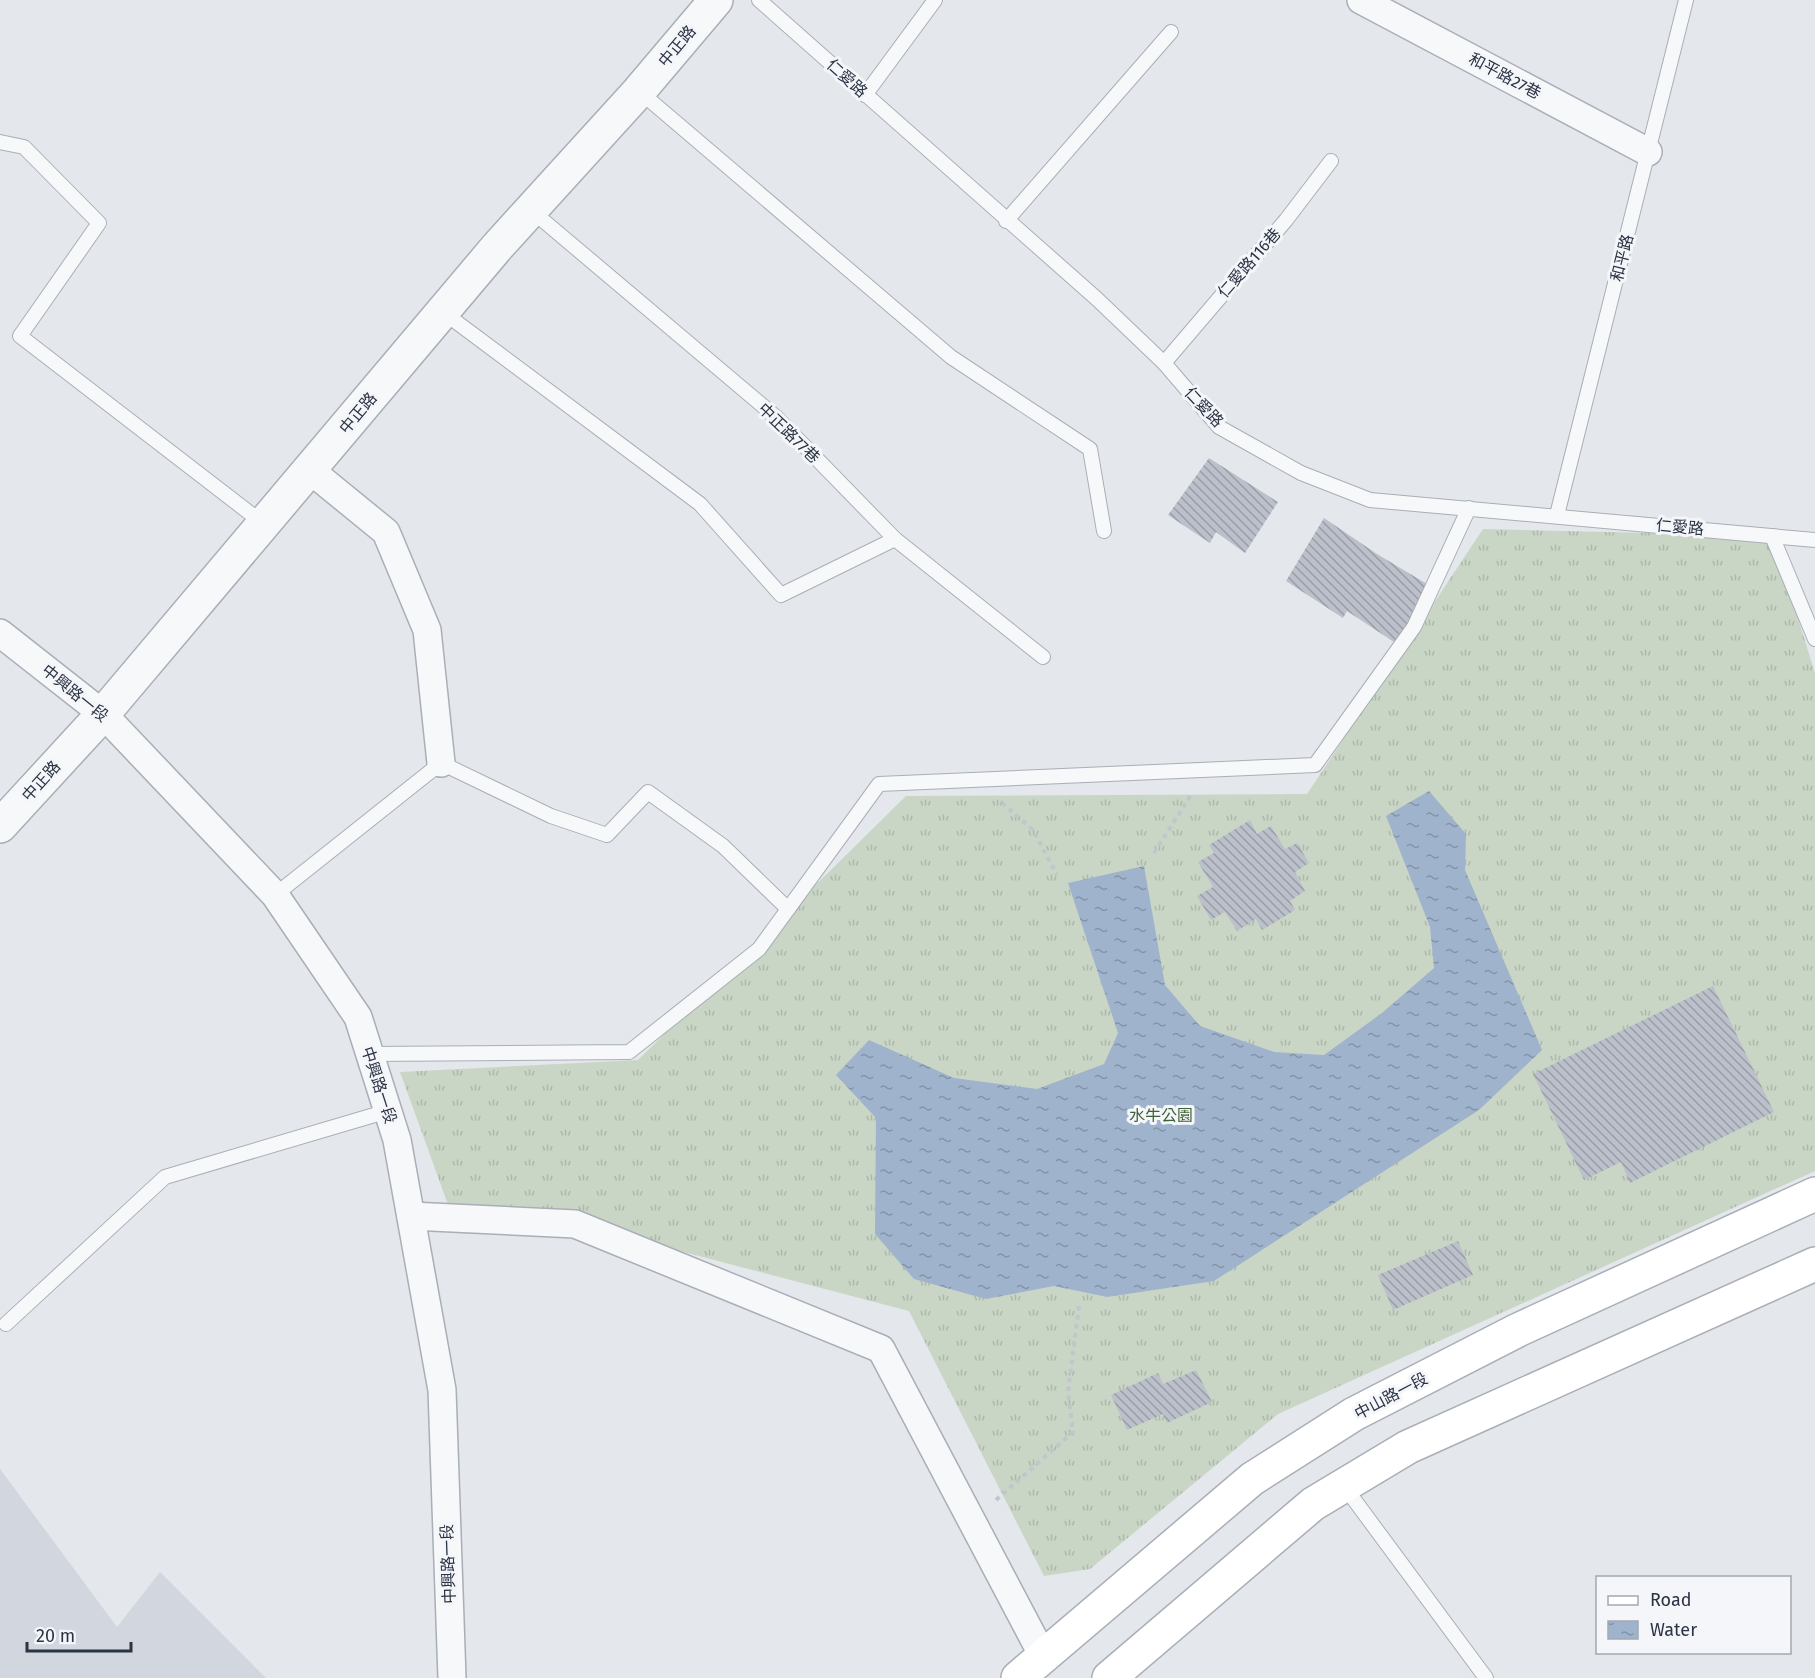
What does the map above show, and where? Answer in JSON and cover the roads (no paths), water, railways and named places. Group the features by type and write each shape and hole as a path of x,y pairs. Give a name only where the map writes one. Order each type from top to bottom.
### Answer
{"main road":[{"name":"中山路一段","path":"1018,1678 1252,1479 1354,1414 1518,1330 1815,1194"},
{"path":"1109,1678 1313,1504 1408,1447 1815,1264"}],"street":[{"name":"中正路","path":"0,826 103,714 443,312 639,91 716,0"},
{"name":"和平路27巷","path":"1361,0 1648,152"},
{"path":"310,470 386,532 427,630 441,763"},
{"name":"中興路一段","path":"0,633 103,714 275,895 358,1017 397,1140 442,1390 452,1678"},
{"path":"411,1216 574,1224 880,1349 1043,1656"}],"lane":[{"name":"仁愛路","path":"759,0 1164,363 1220,427 1301,473 1370,500 1557,515 1815,540"},
{"path":"865,95 935,0"},
{"name":"和平路","path":"1557,515 1686,0"},
{"path":"1006,221 1171,32"},
{"path":"639,91 951,357 1090,449 1104,531"},
{"path":"0,142 24,147 99,224 20,336 264,524"},
{"name":"仁愛路116巷","path":"1164,363 1286,220 1330,161"},
{"name":"中正路77巷","path":"532,211 776,417 895,539 1043,657"},
{"path":"443,312 700,504 781,595 895,539"},
{"path":"370,1054 629,1052 759,949 879,784 1315,765 1414,627 1469,508"},
{"path":"1772,536 1815,639"},
{"path":"275,895 441,763 551,816 607,835 648,792 723,846 788,909"},
{"path":"6,1324 165,1177 388,1111"},
{"path":"1344,1486 1486,1678"}],"water":[{"path":"1429,791 1466,834 1465,870 1542,1050 1479,1110 1214,1281 1107,1297 1054,1286 986,1299 914,1279 875,1234 876,1118 836,1075 869,1040 954,1078 1037,1089 1104,1064 1118,1033 1068,883 1144,866 1165,985 1200,1026 1274,1052 1324,1055 1382,1013 1434,968 1430,927 1386,816"}],"park label":[{"name":"水牛公園","path":"1161,1115"}]}
